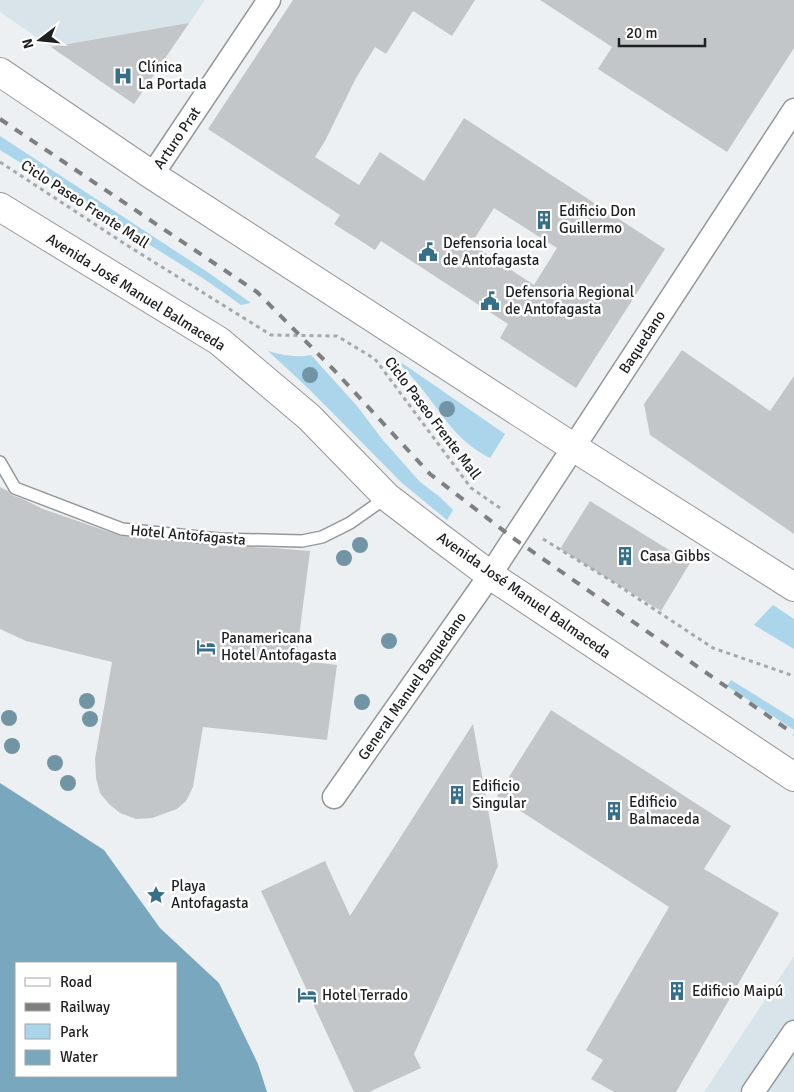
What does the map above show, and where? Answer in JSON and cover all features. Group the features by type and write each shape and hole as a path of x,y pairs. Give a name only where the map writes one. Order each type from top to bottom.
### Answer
{"highway":[{"path":"0,72 152,175 573,447 794,586"},
{"name":"Avenida José Manuel Balmaceda","path":"0,207 219,341 309,417 387,497 490,575 794,777"}],"street":[{"name":"Arturo Prat","path":"152,175 269,0"},
{"name":"Baquedano","path":"490,575 794,110"},
{"name":"General Manuel Baquedano","path":"334,798 490,575"},
{"path":"752,1092 794,1032"}],"lane":[{"name":"Hotel Antofagasta","path":"0,462 15,488 122,529 219,539 302,541 322,537 350,523 387,497"}],"path":[{"name":"Ciclo Paseo Frente Mall","path":"0,162 125,244 271,335 337,336 375,359 471,488 539,536 713,648 794,676"}],"shaded area":[{"name":"Clínica La Portada","path":"0,0 205,0 134,104 0,12"},
{"path":"794,956 794,1092 704,1092"}],"green space":[{"path":"0,136 209,273 251,303 241,305 200,276 0,150"},
{"path":"268,351 289,356 311,355 357,406 382,439 420,482 440,497 453,510 447,520 402,483 309,389"},
{"path":"386,352 505,434 490,458 467,443 449,425 414,379"},
{"path":"773,605 794,619 794,649 754,625"},
{"path":"731,680 794,719 794,730 727,686"}],"water":[{"path":"0,783 104,850 160,928 219,983 258,1064 267,1092 0,1092"}],"building":[{"path":"293,0 475,0 452,36 413,11 386,54 375,47 356,78 325,141 315,157 359,185 380,152 424,181 464,118 665,249 576,388 500,338 508,324 381,241 375,250 334,224 340,215 208,129","holes":["494,208 557,248 534,285 471,244"]},
{"path":"540,0 794,0 794,48 727,152 598,69 612,47"},
{"path":"189,23 134,104 51,47"},
{"path":"682,350 770,411 794,376 794,534 650,435 644,404"},
{"name":"Panamericana Hotel Antofagasta","path":"0,487 12,495 43,509 121,536 218,546 310,551 296,660 337,665 327,740 203,727 193,787 186,801 177,809 152,818 136,819 120,813 100,793 96,778 95,759 112,662 26,641 0,629"},
{"name":"Casa Gibbs","path":"590,501 690,563 661,611 560,549"},
{"path":"551,710 731,826 704,869 779,913 676,1092 614,1092 591,1079 603,1060 586,1050 669,907 497,796"},
{"path":"473,724 498,866 414,1054 421,1068 369,1092 354,1092 261,891 325,861 350,916"}],"railway":[{"path":"0,119 257,292 334,370 430,474 513,538 794,734"}],"place":[{"name":"Clínica La Portada","path":"123,76"},
{"name":"Edificio Don Guillermo","path":"544,220"},
{"name":"Defensoria local de Antofagasta","path":"428,252"},
{"name":"Defensoria Regional de Antofagasta","path":"490,301"},
{"name":"Casa Gibbs","path":"625,556"},
{"name":"Panamericana Hotel Antofagasta","path":"206,647"},
{"name":"Edificio Singular","path":"457,795"},
{"name":"Edificio Balmaceda","path":"614,811"},
{"name":"Playa Antofagasta","path":"156,895"},
{"name":"Edificio Maipú","path":"677,991"},
{"name":"Hotel Terrado","path":"307,995"}]}
